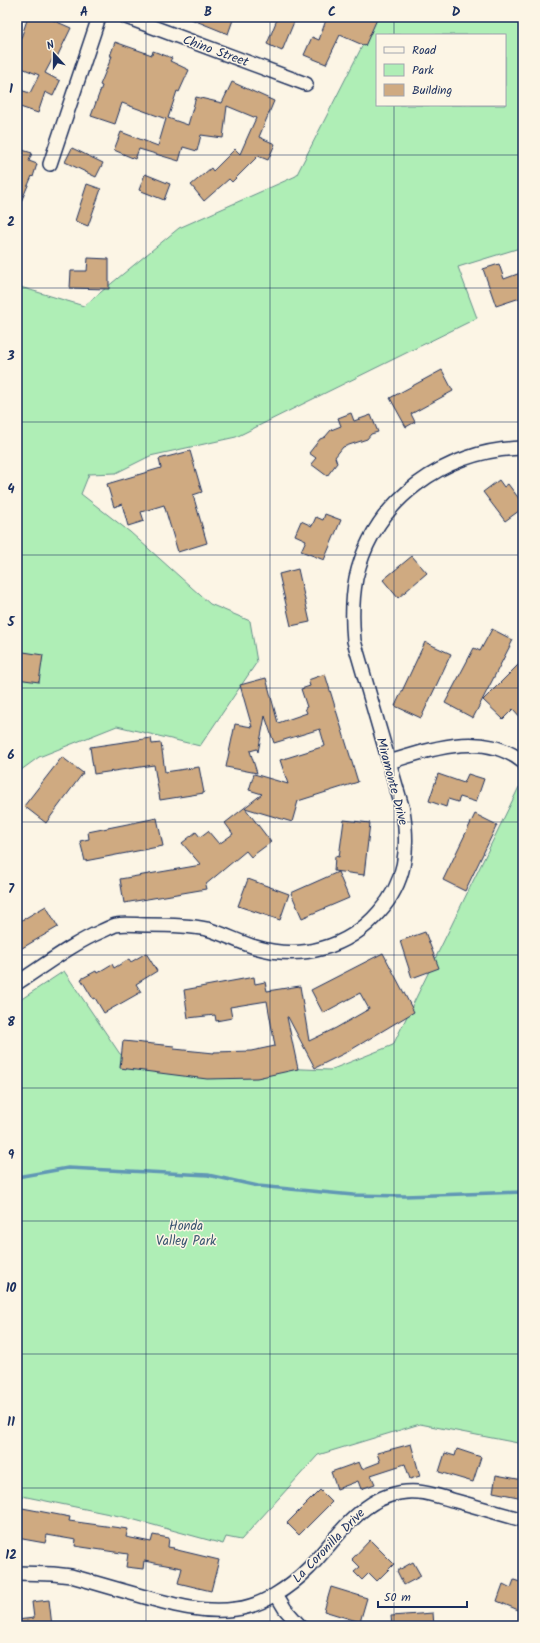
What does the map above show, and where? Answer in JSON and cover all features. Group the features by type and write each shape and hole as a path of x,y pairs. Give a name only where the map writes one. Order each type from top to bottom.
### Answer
{"street":[{"path":"50,164 99,17"},
{"name":"Chino Street","path":"126,17 306,84"},
{"name":"Miramonte Drive","path":"17,983 87,938 117,925 181,925 206,929 224,934 254,947 285,953 316,950 346,939 360,931 382,908 392,895 403,866 406,834 403,810 354,641 352,618 353,600 356,578 363,555 370,539 390,510 406,493 424,478 440,468 469,456 492,450 523,448"},
{"path":"388,762 433,749 472,744 500,748 515,755 523,762"},
{"name":"La Coronilla Drive","path":"17,1573 71,1576 183,1607 209,1610 237,1610 258,1603 276,1594 292,1583 365,1507 390,1495 406,1492 429,1494 523,1520"},
{"path":"276,1594 285,1609 300,1626"}],"green space":[{"path":"377,17 523,17 523,247 458,267 477,318 236,437 150,456 116,473 89,474 81,494 130,532 210,604 250,621 257,662 200,746 117,726 39,757 17,773 17,286 84,306 179,228 296,176"},
{"name":"Honda Valley Park","path":"519,787 523,789 523,1444 420,1424 318,1455 241,1540 226,1537 223,1544 124,1517 17,1495 17,1002 64,971 120,1054 139,1063 330,1070 393,1045"}],"building":[{"path":"28,17 46,17 71,28 57,57 54,56 45,73 60,81 53,96 45,92 38,113 17,106 17,99 20,90 30,93 39,75 17,66 17,50"},
{"path":"186,17 234,17 228,34"},
{"path":"278,17 296,17 282,51 267,44"},
{"path":"327,17 378,17 365,46 340,35 326,64 304,55 312,37 319,40"},
{"path":"115,42 152,55 153,51 172,58 170,61 189,70 179,92 177,91 168,118 188,125 196,97 222,103 232,82 274,101 259,137 275,144 268,160 258,156 232,182 229,179 204,201 191,185 211,168 213,171 235,149 240,154 256,118 227,106 223,138 201,135 197,151 183,147 179,161 139,149 135,159 114,150 121,132 158,146 166,119 122,103 115,124 91,116 102,86 100,85 112,56 110,56"},
{"path":"72,148 103,163 96,177 65,162"},
{"path":"19,149 32,153 29,161 37,164 33,177 32,176 17,211 17,153"},
{"path":"145,174 170,184 164,200 139,190"},
{"path":"87,184 101,189 88,226 75,221"},
{"path":"88,258 109,259 109,289 70,288 71,271 87,271"},
{"path":"499,264 504,279 523,272 523,297 496,306 483,269"},
{"path":"442,370 453,391 411,414 415,422 406,427 390,398"},
{"path":"351,413 354,421 371,415 378,432 371,434 367,439 343,447 335,457 337,463 327,476 311,464 316,458 309,453 320,439 325,437 331,430 341,426 338,418"},
{"path":"190,451 202,492 193,495 207,543 178,552 164,505 141,512 144,521 128,526 122,504 114,507 107,484 161,468 159,459"},
{"path":"499,480 504,487 508,484 523,504 523,508 505,521 483,492"},
{"path":"325,514 341,520 324,560 301,551 306,540 295,535 301,521 312,526 316,517 323,520"},
{"path":"412,556 427,573 398,598 383,580"},
{"path":"298,569 310,622 291,626 279,574"},
{"path":"492,629 513,640 473,718 445,703 474,648 480,651"},
{"path":"425,642 451,654 421,718 395,706"},
{"path":"17,651 43,655 39,682 17,679"},
{"path":"523,660 523,720 513,709 503,719 483,700"},
{"path":"325,674 358,782 298,801 292,822 245,808 271,842 251,857 246,851 205,885 206,889 124,903 120,879 201,865 182,843 196,832 200,837 208,831 219,844 233,834 225,823 262,794 249,790 254,774 288,784 280,760 325,746 320,729 274,743 265,716 258,752 257,749 250,751 257,773 226,767 235,724 252,727 240,685 266,678 278,723 307,713 305,708 307,707 301,689 310,686 308,680"},
{"path":"151,738 152,744 161,743 165,772 199,767 204,793 160,800 154,765 94,774 90,747"},
{"path":"62,757 83,773 46,823 24,806"},
{"path":"438,774 464,783 468,774 484,779 476,802 460,797 458,802 448,799 446,807 429,801"},
{"path":"475,814 497,825 465,891 443,880"},
{"path":"157,818 163,846 85,861 80,841 89,839 88,832"},
{"path":"344,820 370,823 364,875 334,871 335,856 339,857"},
{"path":"338,872 349,898 302,918 291,893"},
{"path":"248,879 289,894 280,920 238,906"},
{"path":"46,906 58,927 17,951 17,923"},
{"path":"425,932 439,968 412,978 400,941"},
{"path":"146,953 157,971 136,984 141,992 104,1013 95,998 93,999 81,979 96,971 97,973 112,964 114,968 129,959 131,962"},
{"path":"383,953 414,1012 349,1051 315,1068 287,1017 298,1069 257,1078 207,1079 120,1068 123,1041 174,1046 174,1049 214,1053 251,1051 275,1046 267,1001 230,1007 232,1018 216,1021 215,1015 188,1018 184,990 254,977 255,984 265,982 267,991 300,986 309,1041 336,1028 369,1009 360,993 323,1013 311,990"},
{"path":"411,1444 420,1476 410,1479 405,1464 371,1475 375,1484 361,1489 358,1481 337,1489 331,1472 359,1462 362,1469 380,1462 377,1453"},
{"path":"457,1449 481,1457 473,1482 439,1472 445,1453 455,1456"},
{"path":"496,1475 523,1480 523,1498 493,1492"},
{"path":"320,1490 332,1502 299,1535 287,1523"},
{"path":"17,1507 70,1517 69,1521 128,1529 126,1537 151,1542 153,1535 169,1538 168,1547 219,1560 211,1591 178,1583 182,1568 144,1561 143,1569 126,1567 128,1554 75,1546 76,1540 47,1535 45,1543 17,1538"},
{"path":"370,1540 394,1564 377,1581 369,1573 362,1580 354,1572 360,1567 352,1559"},
{"path":"413,1562 421,1576 404,1585 397,1571"},
{"path":"514,1580 523,1583 523,1612 497,1601 503,1584 511,1588"},
{"path":"331,1587 367,1598 360,1622 324,1611"},
{"path":"49,1600 52,1626 17,1626 17,1620 34,1618 32,1602"},
{"path":"433,1613 434,1626 392,1626 391,1616"}],"waterway":[{"path":"17,1177 68,1168 208,1175 258,1186 353,1195 405,1196 523,1192"}]}
